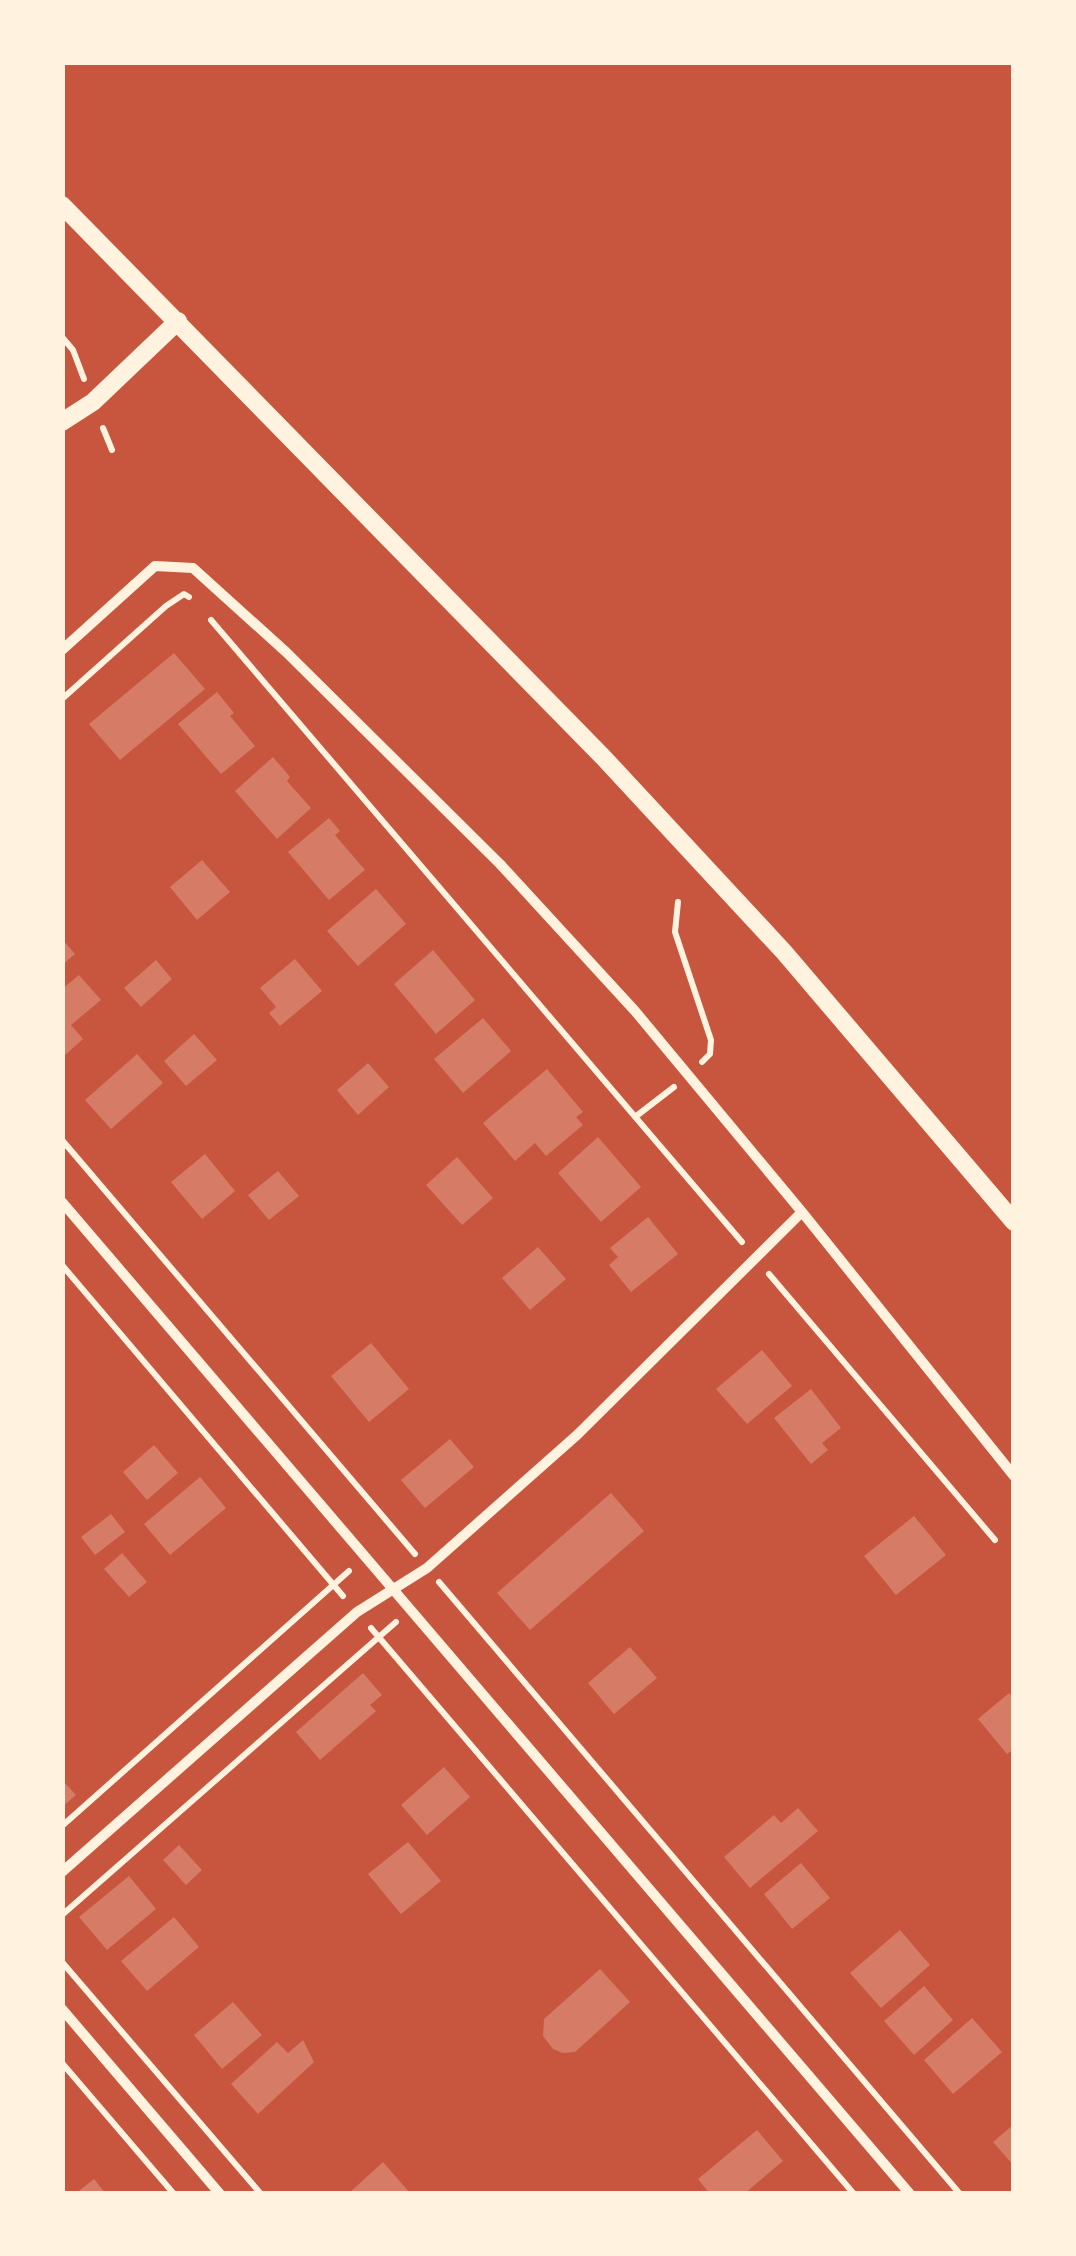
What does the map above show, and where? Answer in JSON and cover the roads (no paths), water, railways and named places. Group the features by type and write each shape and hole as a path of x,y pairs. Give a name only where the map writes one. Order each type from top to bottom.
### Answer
{"street":[{"path":"62,205 530,680 784,952 1014,1222"},
{"path":"62,422 92,402 178,321"},
{"path":"62,650 155,566 193,568 286,652 500,864 635,1011 1014,1476"},
{"path":"62,1202 910,2194"},
{"path":"62,1872 357,1612 427,1568 577,1436 802,1212"},
{"path":"62,2009 220,2194"}]}
